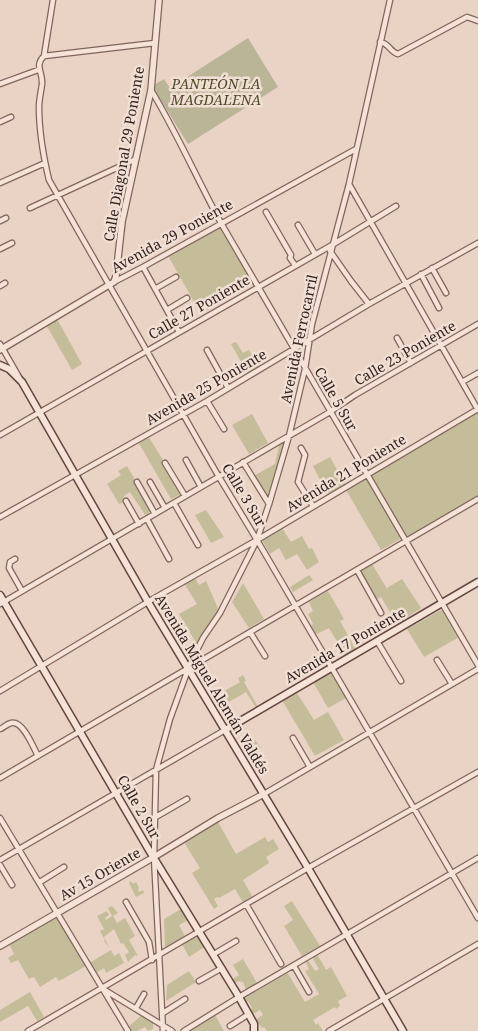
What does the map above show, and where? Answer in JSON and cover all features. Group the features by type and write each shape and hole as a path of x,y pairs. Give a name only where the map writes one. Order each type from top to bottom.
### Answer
{"main road":[{"path":"0,365 8,369 22,382"},
{"name":"Avenida Miguel Alemán Valdés","path":"22,382 148,602 226,730 403,1031"},
{"name":"Avenida 17 Poniente","path":"226,730 478,582"},
{"name":"Calle 2 Sur","path":"0,595 2,603 42,666 249,1014 254,1024 254,1031"}],"street":[{"path":"0,84 38,70 38,63 44,56 53,0"},
{"name":"Calle Diagonal 29 Poniente","path":"111,284 116,276 122,222 151,90 159,0"},
{"name":"Avenida Ferrocarril","path":"163,1031 154,857 156,770 170,720 188,668 203,638 220,613 257,540 269,504 289,436 305,369 309,341 330,251 349,184 390,0"},
{"path":"380,42 387,44 398,54 467,16 478,21"},
{"path":"44,56 155,43"},
{"name":"Calle 3 Sur","path":"38,70 41,74 42,82 39,108 45,163 49,180 57,196 111,284 219,477 478,918"},
{"name":"Calle 5 Sur","path":"151,90 172,126 221,224 330,412 368,473 478,665"},
{"path":"0,122 11,117"},
{"name":"Avenida 29 Poniente","path":"1,348 111,284 356,149"},
{"path":"30,208 136,158"},
{"path":"0,183 45,163"},
{"path":"349,184 478,410"},
{"name":"Calle 27 Poniente","path":"0,435 257,286 332,245 396,206"},
{"path":"266,212 291,255 294,256 296,264"},
{"path":"0,221 6,218"},
{"path":"298,225 315,254"},
{"path":"0,249 12,243"},
{"name":"Avenida 25 Poniente","path":"0,517 206,401 369,304 478,243"},
{"path":"330,251 350,281 369,304"},
{"path":"143,267 179,332"},
{"path":"432,268 446,292"},
{"path":"421,274 439,308"},
{"path":"155,289 176,278"},
{"path":"0,286 5,283"},
{"path":"167,310 187,298"},
{"name":"Calle 23 Poniente","path":"2,603 478,324"},
{"path":"396,338 411,363"},
{"name":"Avenida Miguel Alemán Valdés","path":"1,348 22,382"},
{"path":"206,350 228,388"},
{"path":"462,382 478,373"},
{"path":"206,401 224,429"},
{"name":"Avenida 21 Poniente","path":"0,691 148,602 478,410"},
{"path":"301,448 305,455 298,482 313,506"},
{"path":"186,460 201,487"},
{"path":"243,462 269,504"},
{"path":"165,463 185,496"},
{"path":"137,482 155,514"},
{"path":"150,482 165,508"},
{"path":"0,778 478,499"},
{"path":"126,501 139,524"},
{"path":"174,503 198,545"},
{"path":"148,519 169,559"},
{"path":"15,560 10,562 9,568 22,591"},
{"path":"357,570 381,613"},
{"path":"250,632 265,656"},
{"path":"377,641 401,680"},
{"path":"437,660 452,684"},
{"path":"264,794 478,669"},
{"path":"0,729 11,723 22,726 38,756"},
{"path":"0,860 226,730"},
{"path":"293,738 310,767"},
{"path":"28,1031 308,868 478,772"},
{"name":"Av 15 Oriente","path":"0,946 218,818 264,794"},
{"path":"154,818 187,799"},
{"path":"0,818 128,1031"},
{"path":"184,1031 478,858"},
{"path":"0,865 12,885"},
{"path":"40,882 64,867"},
{"path":"126,902 149,942 152,960"},
{"path":"246,904 281,964"},
{"path":"214,954 236,941"},
{"path":"329,1031 478,944"},
{"path":"294,966 309,992"},
{"path":"198,981 222,968"},
{"path":"102,988 172,1031"},
{"path":"136,1008 144,994"},
{"path":"163,1013 185,999"},
{"path":"230,1026 249,1014"}],"shaded area":[{"path":"220,224 253,284 201,314 167,254"},
{"path":"56,317 82,364 72,370 45,323"},
{"path":"236,342 243,353 249,350 261,369 249,376 231,344"},
{"path":"478,410 478,499 407,541 368,473"},
{"path":"252,414 268,443 249,454 232,425"},
{"path":"147,434 183,493 171,499 137,440"},
{"path":"289,436 269,504 252,477 275,464 280,441"},
{"path":"330,457 346,486 328,496 313,466"},
{"path":"127,466 153,510 145,515 130,492 124,496 126,501 119,504 107,484 121,475 118,471"},
{"path":"368,477 402,538 381,550 346,490"},
{"path":"206,510 224,537 211,543 195,515"},
{"path":"282,528 291,542 302,536 309,549 312,548 319,562 307,570 297,554 286,560 279,548 270,554 262,540"},
{"path":"372,564 389,592 387,588 402,579 421,608 397,624 381,597 375,600 359,572"},
{"path":"309,575 313,580 293,592 290,587"},
{"path":"194,576 199,585 206,581 220,613 198,646 179,614 197,604 183,582"},
{"path":"243,583 264,619 249,628 232,602"},
{"path":"328,591 344,619 340,621 356,650 345,655 329,628 315,635 311,626 313,624 308,614 313,611 309,602"},
{"path":"443,609 459,637 424,657 407,629"},
{"path":"331,672 346,698 328,708 313,682"},
{"path":"243,675 246,681 244,682 258,707 256,708 246,692 220,707 214,697 240,682 238,678"},
{"path":"297,693 314,720 328,712 344,740 315,756 282,700"},
{"path":"255,740 261,748 250,755 245,746"},
{"path":"218,822 236,854 265,837 268,842 273,839 279,849 266,857 269,863 243,880 252,896 243,902 235,889 214,899 218,906 214,909 192,873 200,868 184,842"},
{"path":"131,881 133,884 136,882 139,892 143,890 144,893 136,897 129,883"},
{"path":"292,901 320,946 302,956 284,926 293,920 284,906"},
{"path":"112,906 118,913 113,916 117,923 125,918 135,936 129,940 138,956 135,955 128,962 125,955 129,952 123,943 121,944 114,929 104,937 109,947 100,931 104,929 97,916 107,911 109,915 105,918 106,920 112,916 108,908"},
{"path":"183,908 190,919 179,925 185,936 165,948 164,919"},
{"path":"57,916 86,966 59,981 56,977 40,987 34,977 29,979 18,960 11,963 8,958 14,954 9,944"},
{"path":"199,935 206,946 189,957 182,944"},
{"path":"111,950 114,956 119,953 124,963 106,973 104,968 96,973 89,963"},
{"path":"317,954 326,970 331,967 347,996 338,1001 340,1006 336,1009 335,1007 313,1020 316,1025 318,1023 323,1031 267,1031 259,1024 256,1025 255,1020 263,1015 260,1010 252,1015 250,1010 252,1008 248,1001 246,1002 243,998 287,972 305,1002 319,994 305,971 309,969 305,961 308,960 315,971 319,969 312,957"},
{"path":"243,959 257,983 246,990 243,982 235,983 233,979 239,975 233,965"},
{"path":"189,971 196,982 166,1001 167,985"},
{"path":"30,992 44,1017 37,1021 28,1006 0,1022 0,1010"},
{"path":"143,1014 153,1021 153,1029 148,1031 145,1027 137,1031 131,1031 128,1027"},
{"path":"215,1015 224,1031 190,1031"}],"green space":[{"name":"PANTEÓN LA MAGDALENA","path":"248,38 278,87 188,144 152,86 164,79 170,88"}]}
